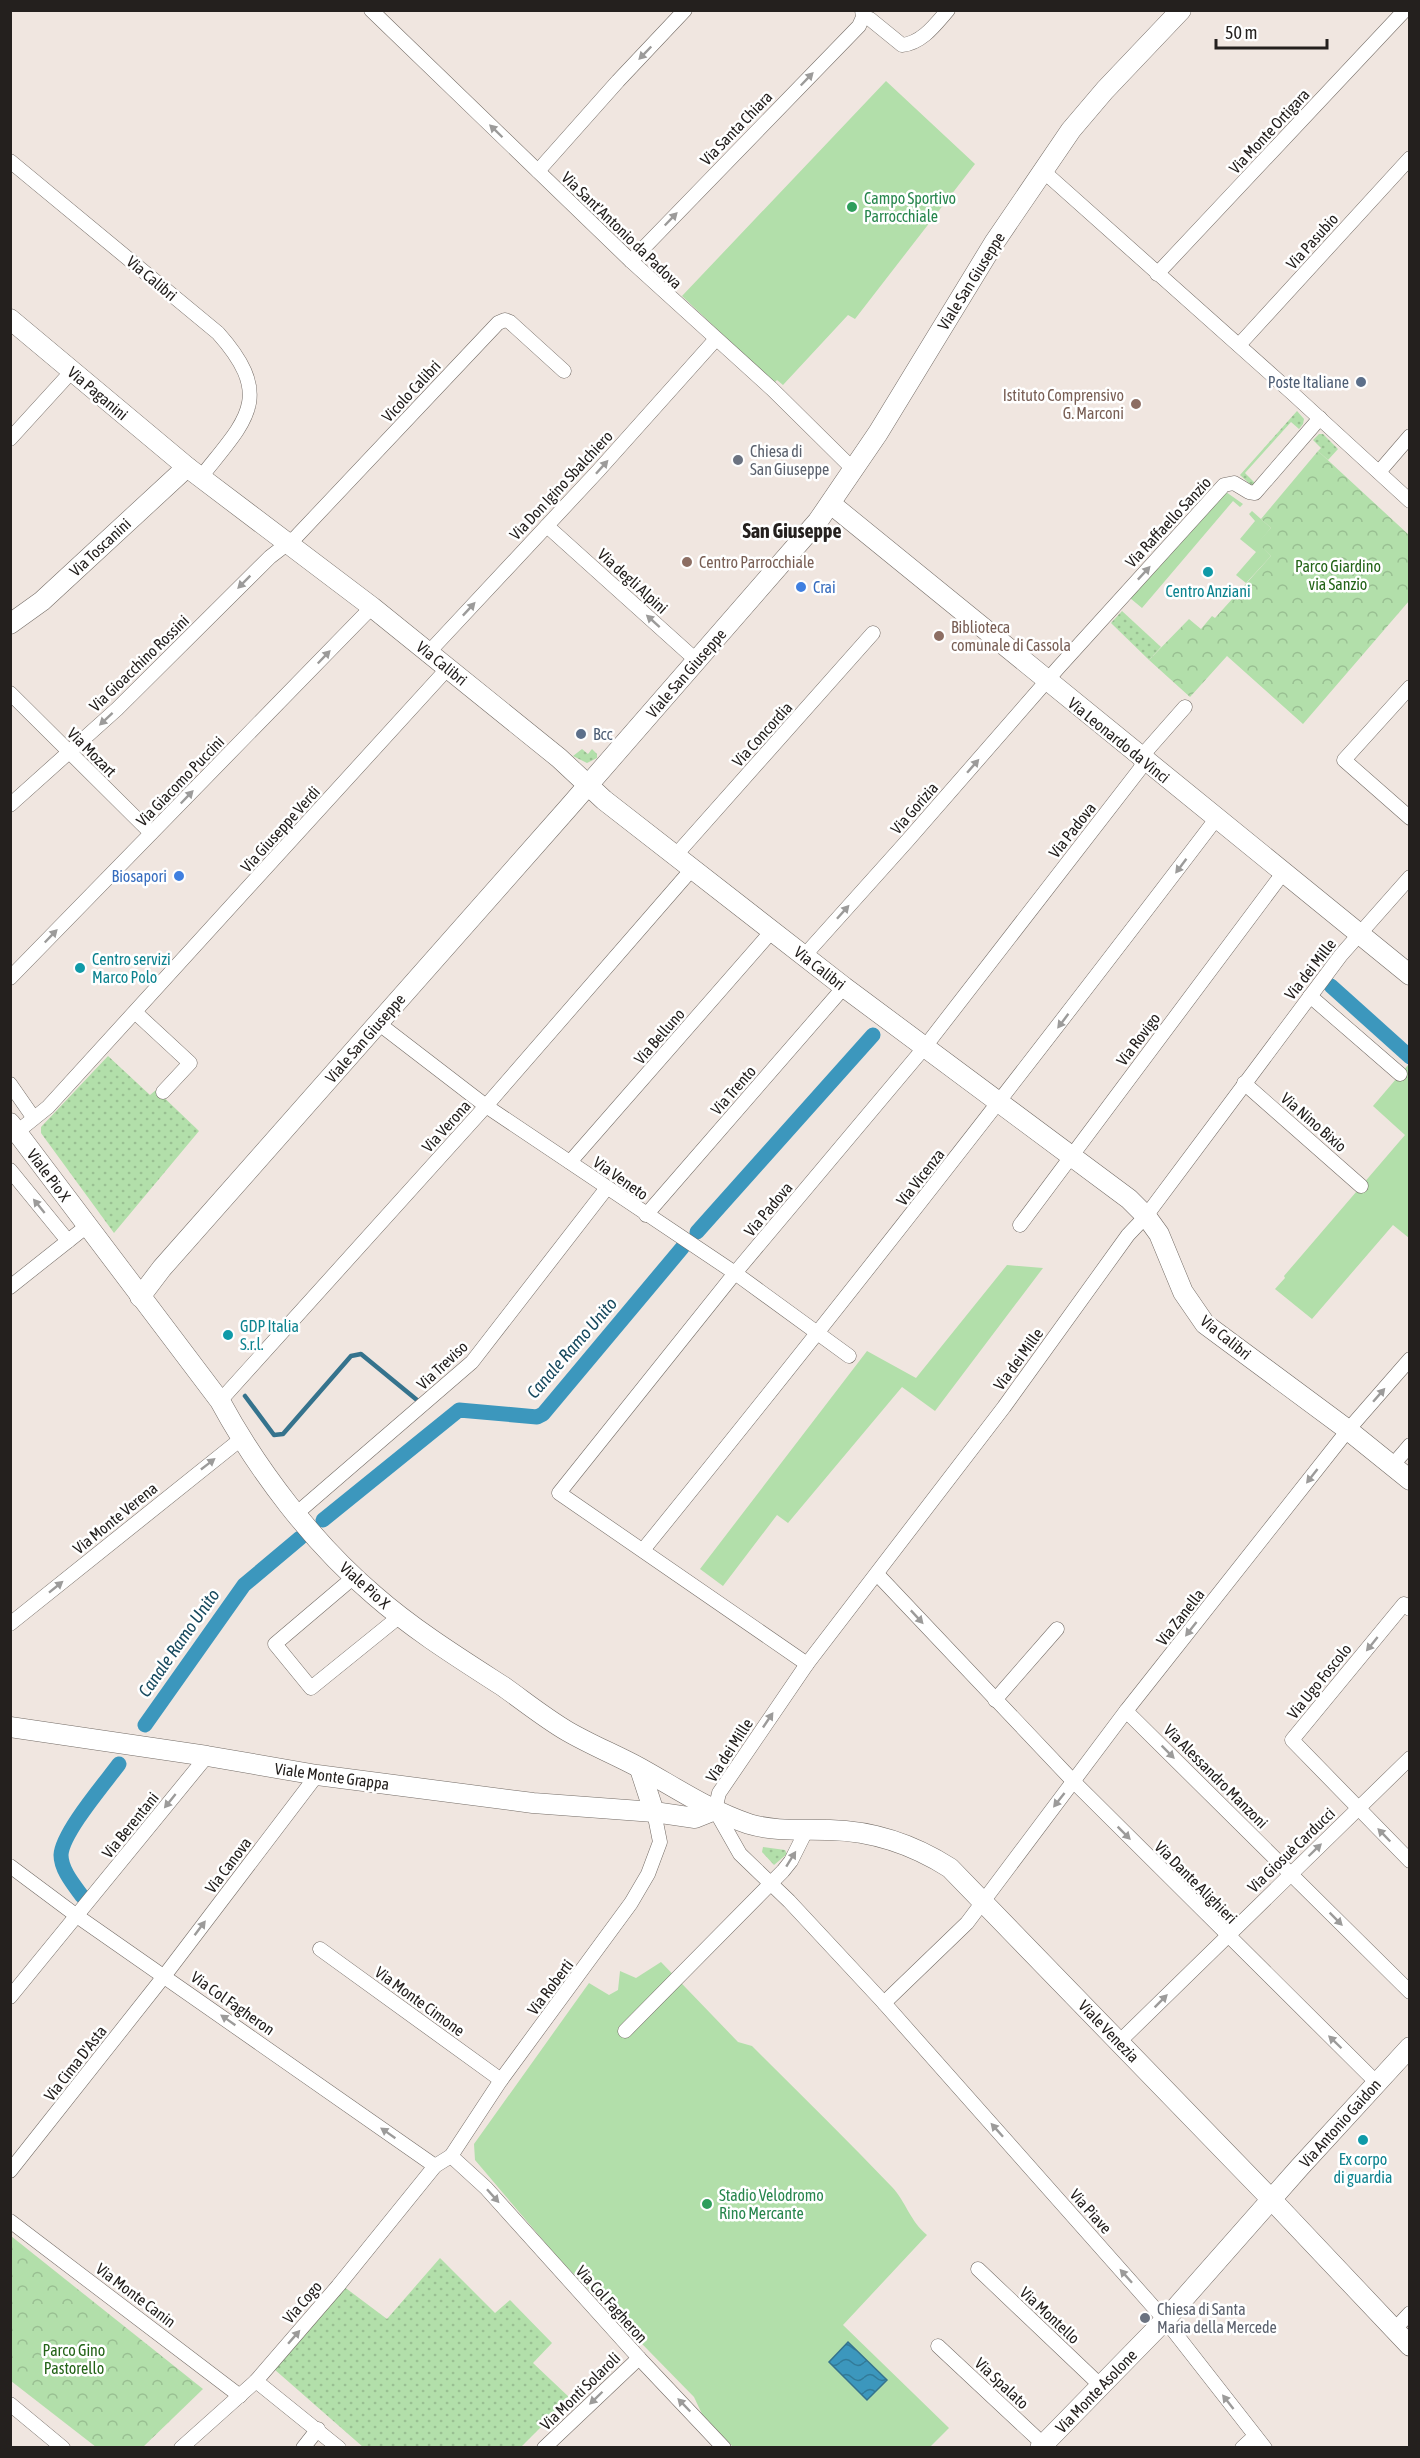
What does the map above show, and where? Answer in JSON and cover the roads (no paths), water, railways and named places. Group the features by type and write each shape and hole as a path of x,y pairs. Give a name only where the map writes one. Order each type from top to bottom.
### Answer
{"street":[{"name":"Via Sant'Antonio da Padova","path":"371,10 630,261 780,398 854,470"},
{"path":"538,171 685,10"},
{"name":"Via Santa Chiara","path":"630,261 859,26 862,14 902,45 909,45 922,38 948,10"},
{"name":"Viale San Giuseppe","path":"140,1297 162,1269 793,552 831,504 854,470 994,243 1042,170 1092,104 1181,10"},
{"name":"Via Monte Ortigara","path":"1157,274 1405,10"},
{"name":"Via Pasubio","path":"1239,345 1410,158"},
{"name":"Via Calibri","path":"10,161 218,333 236,356 250,391 247,415 194,472 429,652 559,758 604,800 675,856 924,1048 1124,1195 1146,1216 1159,1234 1183,1292 1200,1318 1217,1334 1348,1430 1410,1480"},
{"path":"1042,170 1410,501"},
{"name":"Via Paganini","path":"10,319 194,472"},
{"name":"Vicolo Calibri","path":"288,543 498,323 505,320 510,322 564,371"},
{"name":"Via Don Igino Sbalchiero","path":"429,652 547,526 716,339"},
{"path":"10,439 72,371"},
{"name":"Via Raffaello Sanzio","path":"1047,681 1224,485 1234,483 1252,493 1261,486 1320,418"},
{"path":"1378,472 1410,436"},
{"name":"Via Toscanini","path":"10,624 42,601 194,472"},
{"name":"Via Leonardo da Vinci","path":"831,504 1410,975"},
{"name":"Via degli Alpini","path":"547,526 696,660"},
{"name":"Via Gioacchino Rossini","path":"10,805 166,662 270,557 288,543"},
{"name":"Via Giacomo Puccini","path":"10,978 372,607"},
{"name":"Via Concordia","path":"675,856 873,633"},
{"name":"Via Giuseppe Verdi","path":"17,1127 48,1107 448,668"},
{"name":"Via Gorizia","path":"804,956 1047,681"},
{"path":"1410,687 1344,760 1410,818"},
{"name":"Via Mozart","path":"10,693 151,834"},
{"name":"Via Padova","path":"807,1664 559,1493 735,1273 924,1048 1145,761 1148,749 1185,707"},
{"name":"Via Vicenza","path":"643,1550 818,1334 1000,1103 1216,819"},
{"name":"Via Verona","path":"220,1401 486,1106 692,869"},
{"name":"Via Rovigo","path":"1020,1225 1283,873"},
{"name":"Via dei Mille","path":"716,1810 719,1793 807,1664 1004,1407 1128,1235 1146,1216 1310,996 1359,934 1410,877"},
{"name":"Via Belluno","path":"570,1162 772,931"},
{"name":"Via Trento","path":"646,1215 844,987"},
{"path":"1310,996 1400,1074"},
{"path":"136,1013 190,1063 163,1092"},
{"name":"Via Veneto","path":"378,1023 486,1106 606,1189 735,1273 849,1356"},
{"name":"Via Nino Bixio","path":"1244,1083 1361,1186"},
{"path":"12,1092 33,1117"},
{"path":"17,1127 48,1107"},
{"name":"Viale Pio X","path":"17,1127 87,1226 220,1401 241,1439 328,1551 354,1577 444,1649 567,1731 716,1810 750,1824"},
{"name":"Viale Pio X","path":"10,1170 68,1241"},
{"name":"Via Treviso","path":"297,1513 472,1362 606,1189"},
{"path":"10,1287 87,1226"},
{"name":"Via Zanella","path":"983,1900 1126,1711 1348,1430 1410,1359"},
{"name":"Via Monte Verena","path":"10,1624 241,1439"},
{"path":"1392,1466 1410,1445"},
{"name":"Via Dante Alighieri","path":"877,1574 1073,1781 1377,2083"},
{"path":"354,1577 274,1644 311,1688 400,1616"},
{"name":"Via Ugo Foscolo","path":"1358,1808 1292,1740 1404,1604 1410,1609"},
{"path":"995,1700 1057,1629"},
{"name":"Via Alessandro Manzoni","path":"1126,1711 1410,1992"},
{"name":"Viale Monte Grappa","path":"10,1727 317,1775 533,1803 654,1812 695,1818 716,1810"},
{"name":"Via Berentani","path":"10,1997 207,1756"},
{"name":"Via Giosuè Carducci","path":"1119,2042 1226,1935 1410,1758"},
{"path":"640,1768 654,1812"},
{"name":"Via Canova","path":"165,1975 317,1775"},
{"path":"1358,1808 1410,1861"},
{"name":"Via Piave","path":"716,1810 740,1854 789,1901 884,2003 1165,2320 1265,2448"},
{"name":"Via Roberti","path":"435,2166 451,2156 501,2080 592,1959 648,1874 660,1842 654,1812"},
{"path":"740,1854 737,1841 750,1824"},
{"name":"Viale Venezia","path":"750,1824 782,1830 830,1830 864,1834 915,1849 950,1868 1272,2200 1410,2346"},
{"path":"625,2031 771,1885 791,1861 806,1830"},
{"name":"Via Col Fagheron","path":"10,1866 77,1916 165,1975 435,2166"},
{"path":"884,2003 966,1923 983,1900"},
{"name":"Via Monte Cimone","path":"320,1949 501,2080"},
{"name":"Via Cima D'Asta","path":"10,2171 165,1975"},
{"name":"Via Antonio Gaidon","path":"1272,2200 1410,2047"},
{"name":"Via Col Fagheron","path":"451,2156 486,2188 639,2358 724,2448"},
{"name":"Via Cogo","path":"180,2448 256,2381 338,2286 435,2166"},
{"name":"Via Monte Asolone","path":"1042,2446 1165,2320 1272,2200"},
{"name":"Via Monte Canin","path":"10,2221 240,2396"},
{"name":"Via Montello","path":"978,2269 1100,2385"},
{"path":"1394,2330 1410,2313"},
{"name":"Via Spalato","path":"938,2346 1042,2446"},
{"name":"Via Monti Solaroli","path":"544,2448 639,2358"},
{"path":"256,2381 339,2448"},
{"path":"10,2404 63,2448"},
{"path":"303,2448 318,2430"},
{"path":"1242,2448 1255,2436"}],"water":[{"path":"848,2342 887,2380 867,2400 829,2362"}],"waterway":[{"name":"Canale Ramo Unito","path":"1331,986 1410,1057"},
{"name":"Canale Ramo Unito","path":"697,1232 873,1035"},
{"name":"Canale Ramo Unito","path":"323,1520 459,1410 537,1417 543,1414 682,1248"},
{"path":"245,1396 274,1435 283,1434 351,1356 361,1354 417,1400"},
{"name":"Canale Ramo Unito","path":"145,1725 244,1585 300,1538"},
{"name":"Canale Ramo Unito","path":"82,1896 63,1866 61,1855 63,1846 76,1822 119,1764"}],"place":[{"name":"Campo Sportivo Parrocchiale","path":"852,207"},
{"name":"Poste Italiane","path":"1361,382"},
{"name":"Istituto Comprensivo G. Marconi","path":"1136,404"},
{"name":"Chiesa di San Giuseppe","path":"738,460"},
{"name":"Centro Parrocchiale","path":"687,562"},
{"name":"Centro Anziani","path":"1208,572"},
{"name":"Crai","path":"801,587"},
{"name":"Biblioteca comunale di Cassola","path":"939,636"},
{"name":"Bcc","path":"581,734"},
{"name":"Biosapori","path":"179,876"},
{"name":"Centro servizi Marco Polo","path":"80,968"},
{"name":"GDP Italia S.r.l.","path":"228,1335"},
{"name":"Ex corpo di guardia","path":"1363,2140"},
{"name":"Stadio Velodromo Rino Mercante","path":"707,2204"},
{"name":"Chiesa di Santa Maria della Mercede","path":"1145,2318"}],"district":[{"name":"San Giuseppe","path":"792,531"}],"park label":[{"name":"Parco Giardino via Sanzio","path":"1338,575"},
{"name":"Parco Gino Pastorello","path":"74,2359"}]}
